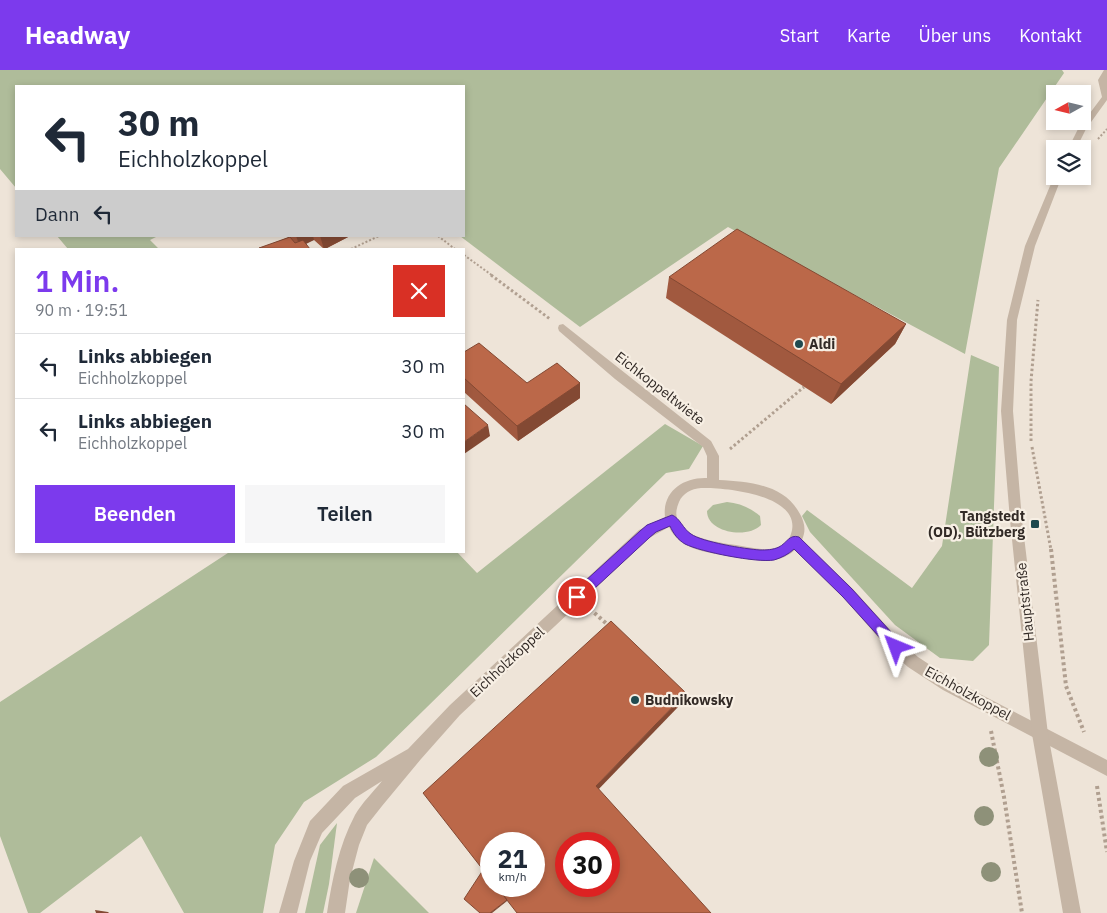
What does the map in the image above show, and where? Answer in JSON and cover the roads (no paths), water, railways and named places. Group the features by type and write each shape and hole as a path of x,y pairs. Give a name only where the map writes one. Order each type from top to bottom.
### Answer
{"street":[{"path":"1078,140 1106,96 1102,80 1104,72"},
{"name":"Hauptstraße","path":"1054,185 1030,246 1012,320 1007,411 1016,520 1040,734 1072,913"},
{"name":"Eichkoppeltwiete","path":"563,328 619,376 707,444 713,456 713,484"},
{"path":"698,483 713,484 760,490 783,500 796,518 798,531 794,541 786,550 773,555 760,555 703,546 688,540 678,530 672,520 672,503 681,490 698,483"},
{"name":"Eichholzkoppel","path":"336,913 348,853 361,820 415,753 455,710 644,534 672,520"},
{"name":"Eichholzkoppel","path":"794,541 824,568 883,633 913,662 948,685 1100,764"},
{"name":"Eichholzkoppel","path":"288,913 302,861 316,827 349,792 415,753"}],"place":[{"name":"Aldi","path":"799,344"},
{"name":"Tangstedt (OD), Bützberg","path":"1035,524"},
{"name":"Budnikowsky","path":"635,700"}]}
